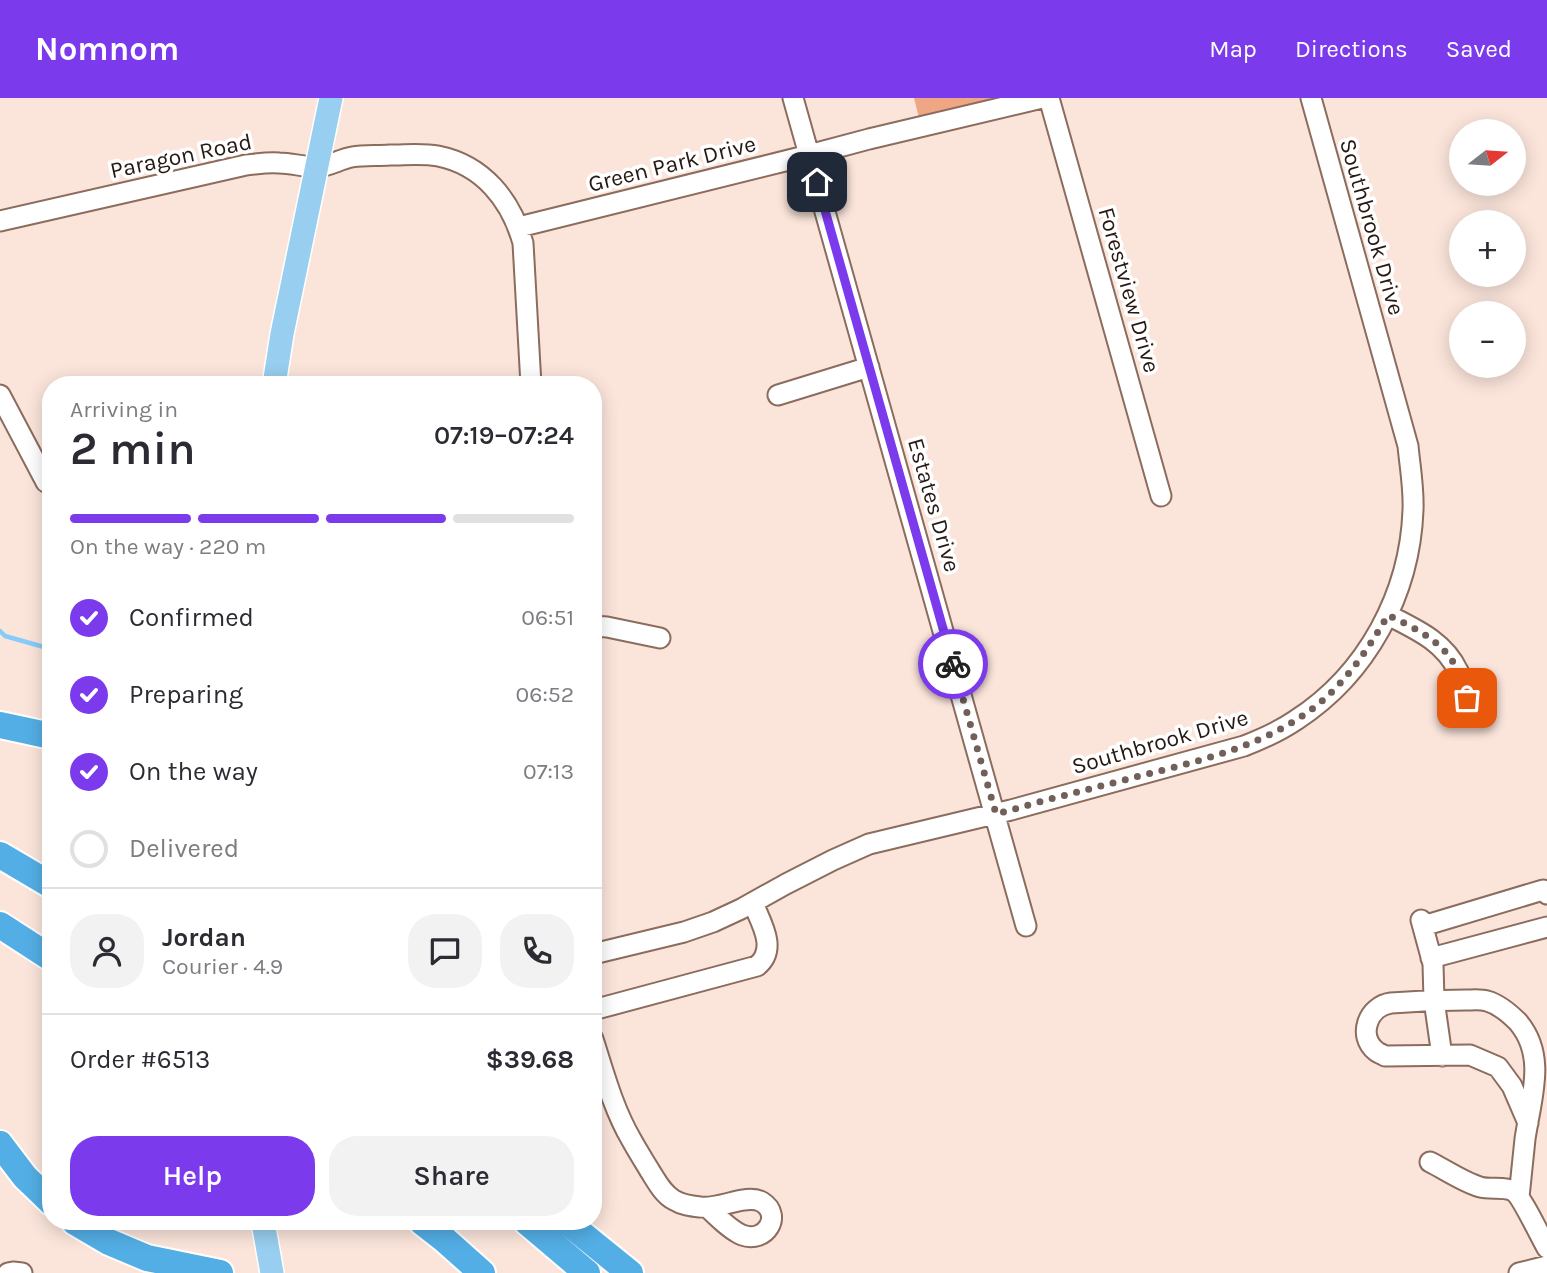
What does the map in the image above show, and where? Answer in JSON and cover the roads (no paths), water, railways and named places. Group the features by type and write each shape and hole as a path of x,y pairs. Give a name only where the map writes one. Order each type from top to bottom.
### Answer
{"highway":[{"path":"0,725 42,734"},
{"path":"0,855 42,880"},
{"path":"0,925 42,952"},
{"path":"0,1144 25,1177 42,1193"},
{"path":"89,1230 147,1258 220,1273"},
{"path":"433,1230 482,1273"},
{"path":"536,1230 587,1273"},
{"path":"577,1230 630,1273"}],"main road":[{"path":"275,376 331,98"},
{"path":"264,1230 272,1273"}],"street":[{"name":"Estates Drive","path":"793,98 1026,926"},
{"name":"Green Park Drive","path":"519,227 1042,98"},
{"name":"Forestview Drive","path":"1049,98 1161,496"},
{"name":"Southbrook Drive","path":"602,952 713,922 869,844 996,814 1244,747 1306,713 1337,688 1358,664 1396,600 1411,535 1413,508 1408,446 1311,98"},
{"name":"Paragon Road","path":"0,221 246,165 280,163 318,167 354,157 418,154 457,161 472,168 493,186 511,210 519,227 523,243 530,376"},
{"path":"778,396 869,367"},
{"path":"0,396 42,475"},
{"path":"1388,615 1439,644 1460,673 1467,698"},
{"path":"602,627 660,638"},
{"path":"1442,1056 1431,958 1422,923 1543,890 1547,894"},
{"path":"602,1008 757,966 765,960 768,950 753,902"},
{"path":"1431,958 1547,927"},
{"path":"1519,1197 1525,1137 1528,1124 1537,1084 1532,1041 1524,1029 1509,1013 1487,1001 1434,1000 1386,1004 1368,1017 1368,1041 1375,1051 1385,1056 1470,1055 1498,1067 1512,1086 1528,1124"},
{"path":"602,1066 630,1138 662,1189 673,1200 688,1206 709,1209"},
{"path":"1430,1162 1478,1187 1515,1192 1547,1248"},
{"path":"1519,1273 1547,1266"},
{"path":"8,1273 22,1273"}],"waterway":[{"path":"0,631 5,636 42,646"}]}
